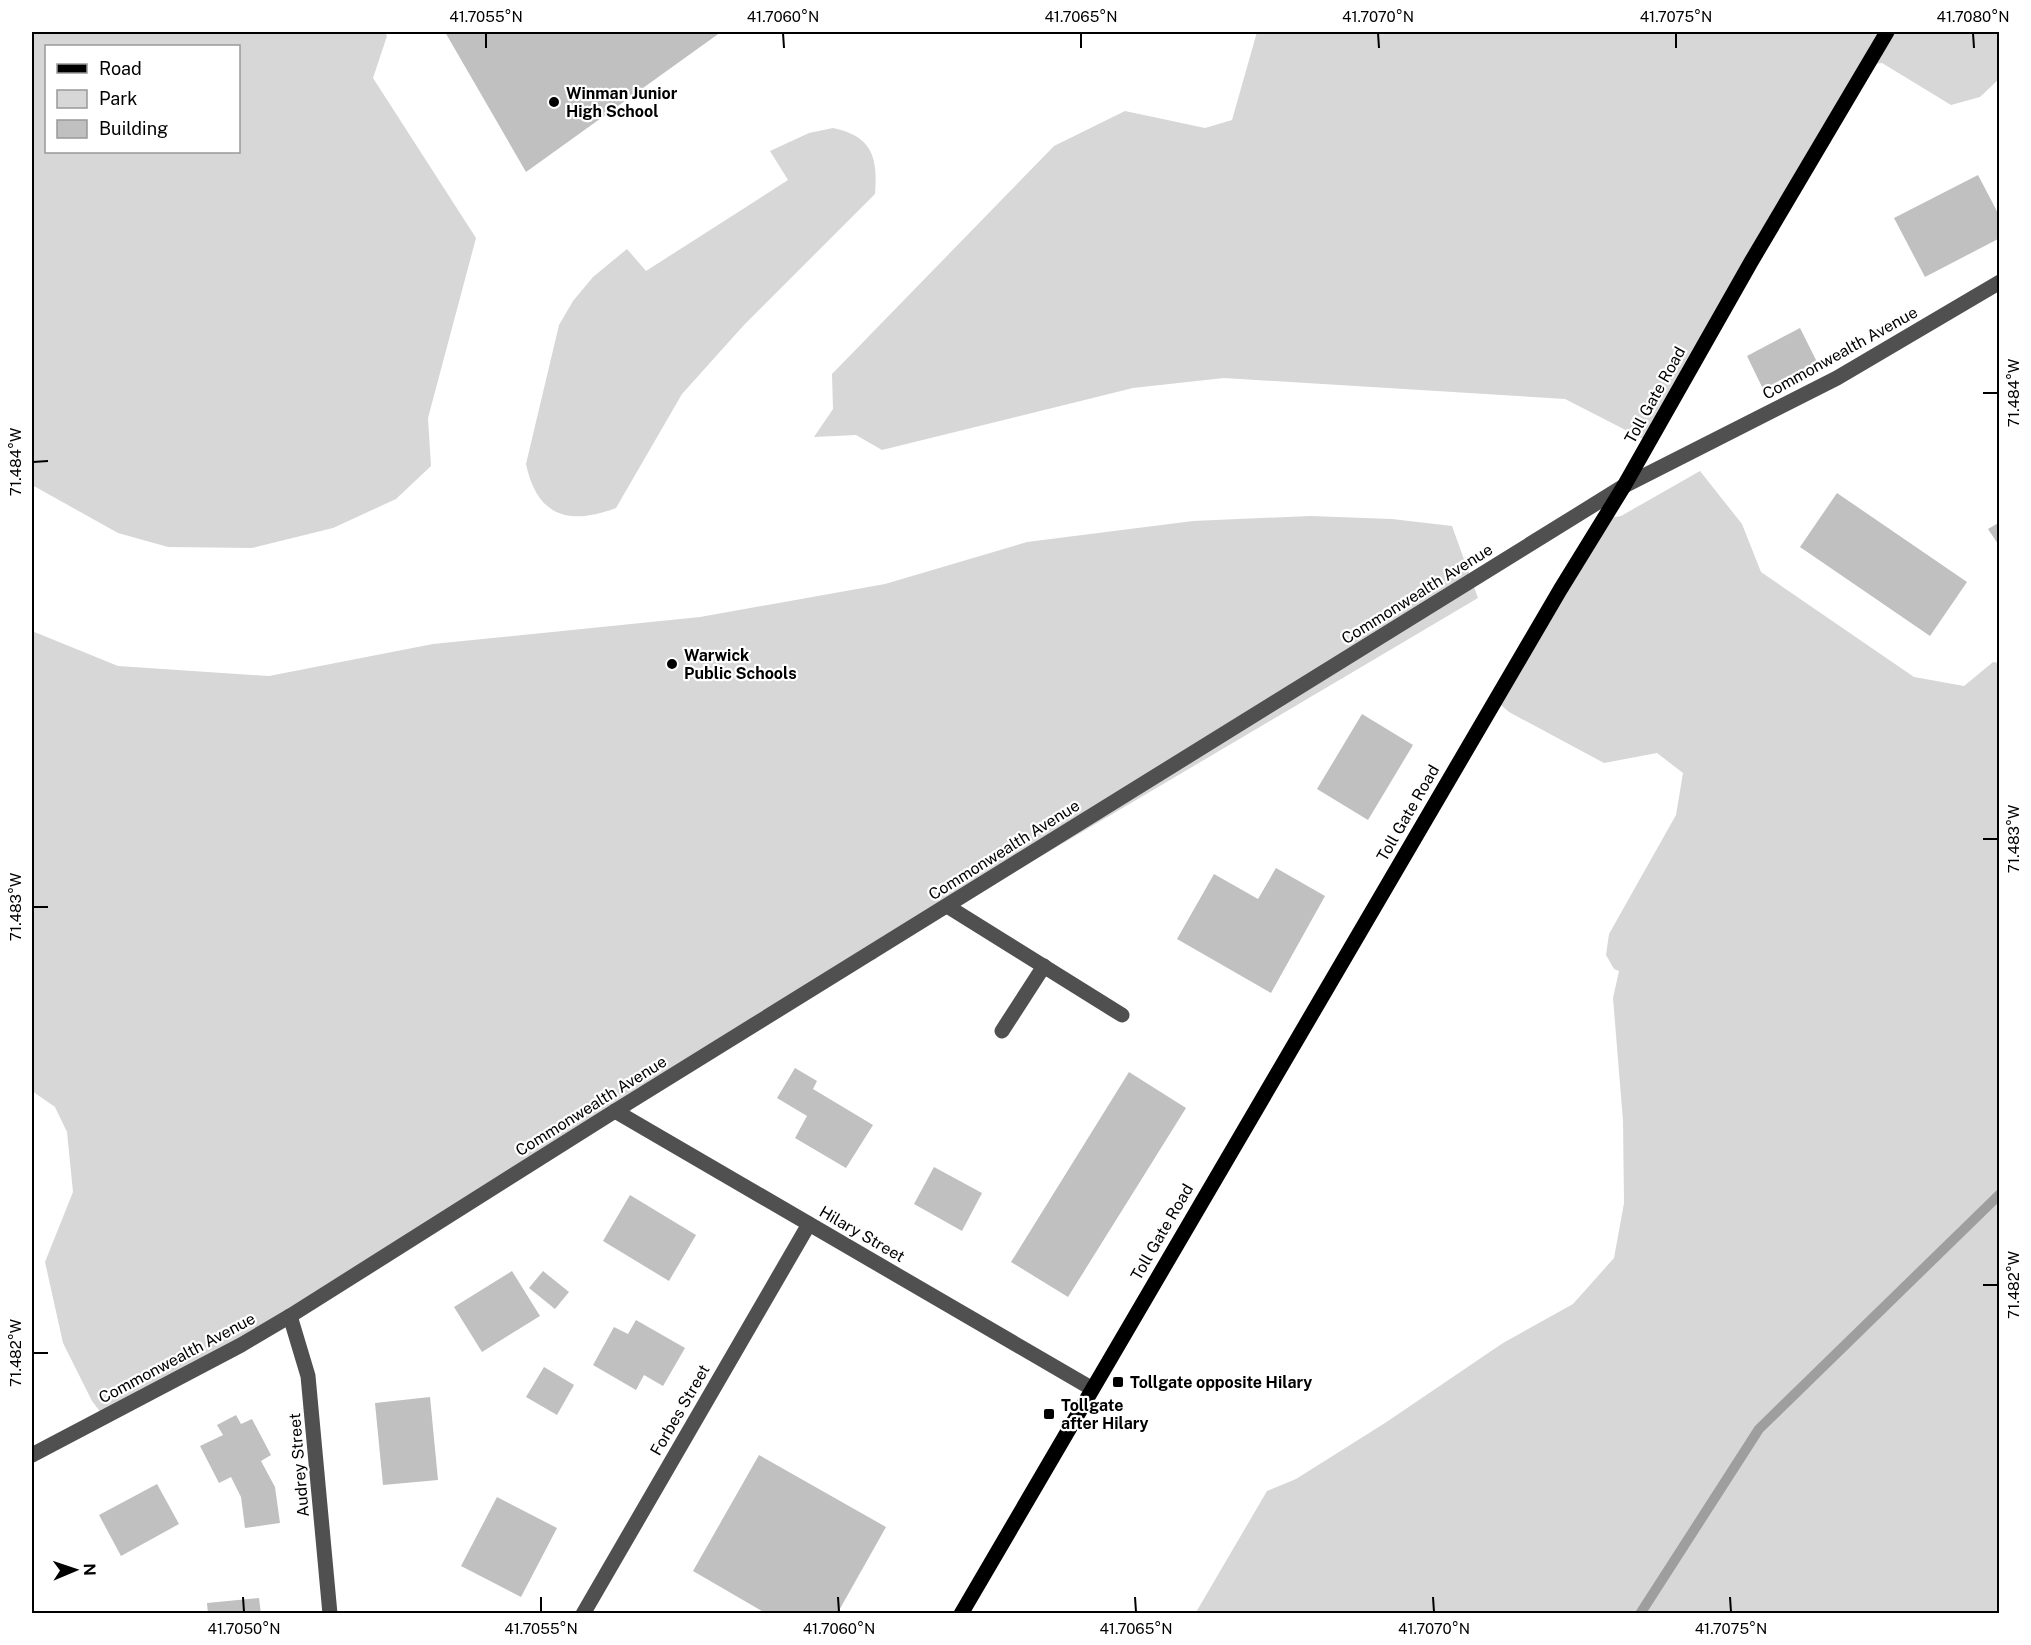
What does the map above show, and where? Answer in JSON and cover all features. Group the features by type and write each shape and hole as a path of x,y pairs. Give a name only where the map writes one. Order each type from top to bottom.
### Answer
{"main road":[{"name":"Toll Gate Road","path":"961,1614 1091,1388 1554,600 1624,486 1751,262 1887,32"}],"street":[{"name":"Commonwealth Avenue","path":"32,1455 241,1345 290,1316 615,1111 1624,486 1837,378 2000,282"},
{"path":"947,906 1122,1015"},
{"path":"1002,1031 1044,966"},
{"name":"Hilary Street","path":"615,1111 1091,1388"},
{"name":"Forbes Street","path":"583,1614 809,1224"},
{"name":"Audrey Street","path":"290,1316 309,1376 330,1614"}],"green space":[{"path":"32,32 385,32 387,36 373,78 476,238 428,418 431,466 396,499 333,528 252,548 168,547 118,533 32,485"},
{"path":"1257,32 1999,32 1999,79 1980,97 1951,105 1882,63 1875,64 1649,442 1565,399 1224,378 1133,388 882,450 856,435 814,437 833,409 832,374 1054,146 1125,111 1205,128 1232,120"},
{"path":"833,128 856,136 870,150 875,169 875,194 744,325 682,394 616,508 583,516 569,516 547,506 531,482 526,464 559,325 573,301 593,277 627,249 646,271 788,180 770,151 809,133"},
{"path":"1700,471 1742,524 1761,572 1914,677 1964,686 1993,662 1999,663 1999,1613 1195,1614 1267,1491 1296,1479 1385,1423 1503,1343 1573,1304 1614,1258 1624,1203 1623,1121 1613,998 1619,971 1614,969 1606,955 1609,934 1676,815 1683,773 1657,753 1604,763 1509,712 1501,705 1593,532 1614,517 1621,516"},
{"path":"1310,516 1392,519 1452,526 1478,598 879,952 876,959 866,961 634,1105 627,1118 608,1120 105,1418 92,1401 63,1343 45,1262 73,1192 67,1132 55,1107 32,1091 32,631 118,666 269,676 433,644 700,617 885,584 1027,542 1193,521"}],"building":[{"name":"Winman Junior High School","path":"445,32 721,32 526,172"},
{"path":"1978,175 2000,217 2000,238 1925,277 1894,218"},
{"path":"1800,328 1817,362 1763,389 1747,356"},
{"path":"1837,493 1967,582 1930,636 1800,547"},
{"path":"2000,522 2000,547 1988,529"},
{"path":"1362,714 1413,745 1368,820 1317,789"},
{"path":"1276,868 1325,896 1271,993 1177,939 1214,874 1258,899"},
{"path":"795,1068 817,1081 813,1089 873,1125 846,1168 795,1138 807,1116 777,1098"},
{"path":"1129,1072 1186,1108 1068,1297 1011,1262"},
{"path":"934,1167 982,1193 962,1231 914,1204"},
{"path":"630,1195 696,1235 669,1281 603,1241"},
{"path":"512,1271 540,1316 482,1352 454,1307"},
{"path":"543,1271 569,1292 555,1309 529,1288"},
{"path":"636,1320 685,1348 663,1386 644,1375 636,1390 593,1365 614,1327 628,1334"},
{"path":"544,1367 574,1385 557,1415 526,1397"},
{"path":"430,1397 438,1480 383,1485 375,1403"},
{"path":"236,1415 241,1424 252,1419 271,1455 261,1461 275,1487 280,1523 245,1528 241,1497 231,1477 219,1483 200,1446 223,1435 217,1425"},
{"path":"759,1455 886,1527 837,1614 767,1614 693,1571"},
{"path":"157,1484 179,1524 121,1556 99,1515"},
{"path":"497,1497 557,1528 521,1597 461,1566"},
{"path":"259,1598 261,1614 208,1614 207,1603"}],"waterway":[{"path":"1640,1614 1759,1429 2000,1194"}],"place":[{"name":"Winman Junior High School","path":"554,102"},
{"name":"Warwick Public Schools","path":"672,664"},
{"name":"Tollgate opposite Hilary","path":"1118,1382"},
{"name":"Tollgate after Hilary","path":"1049,1414"}]}
